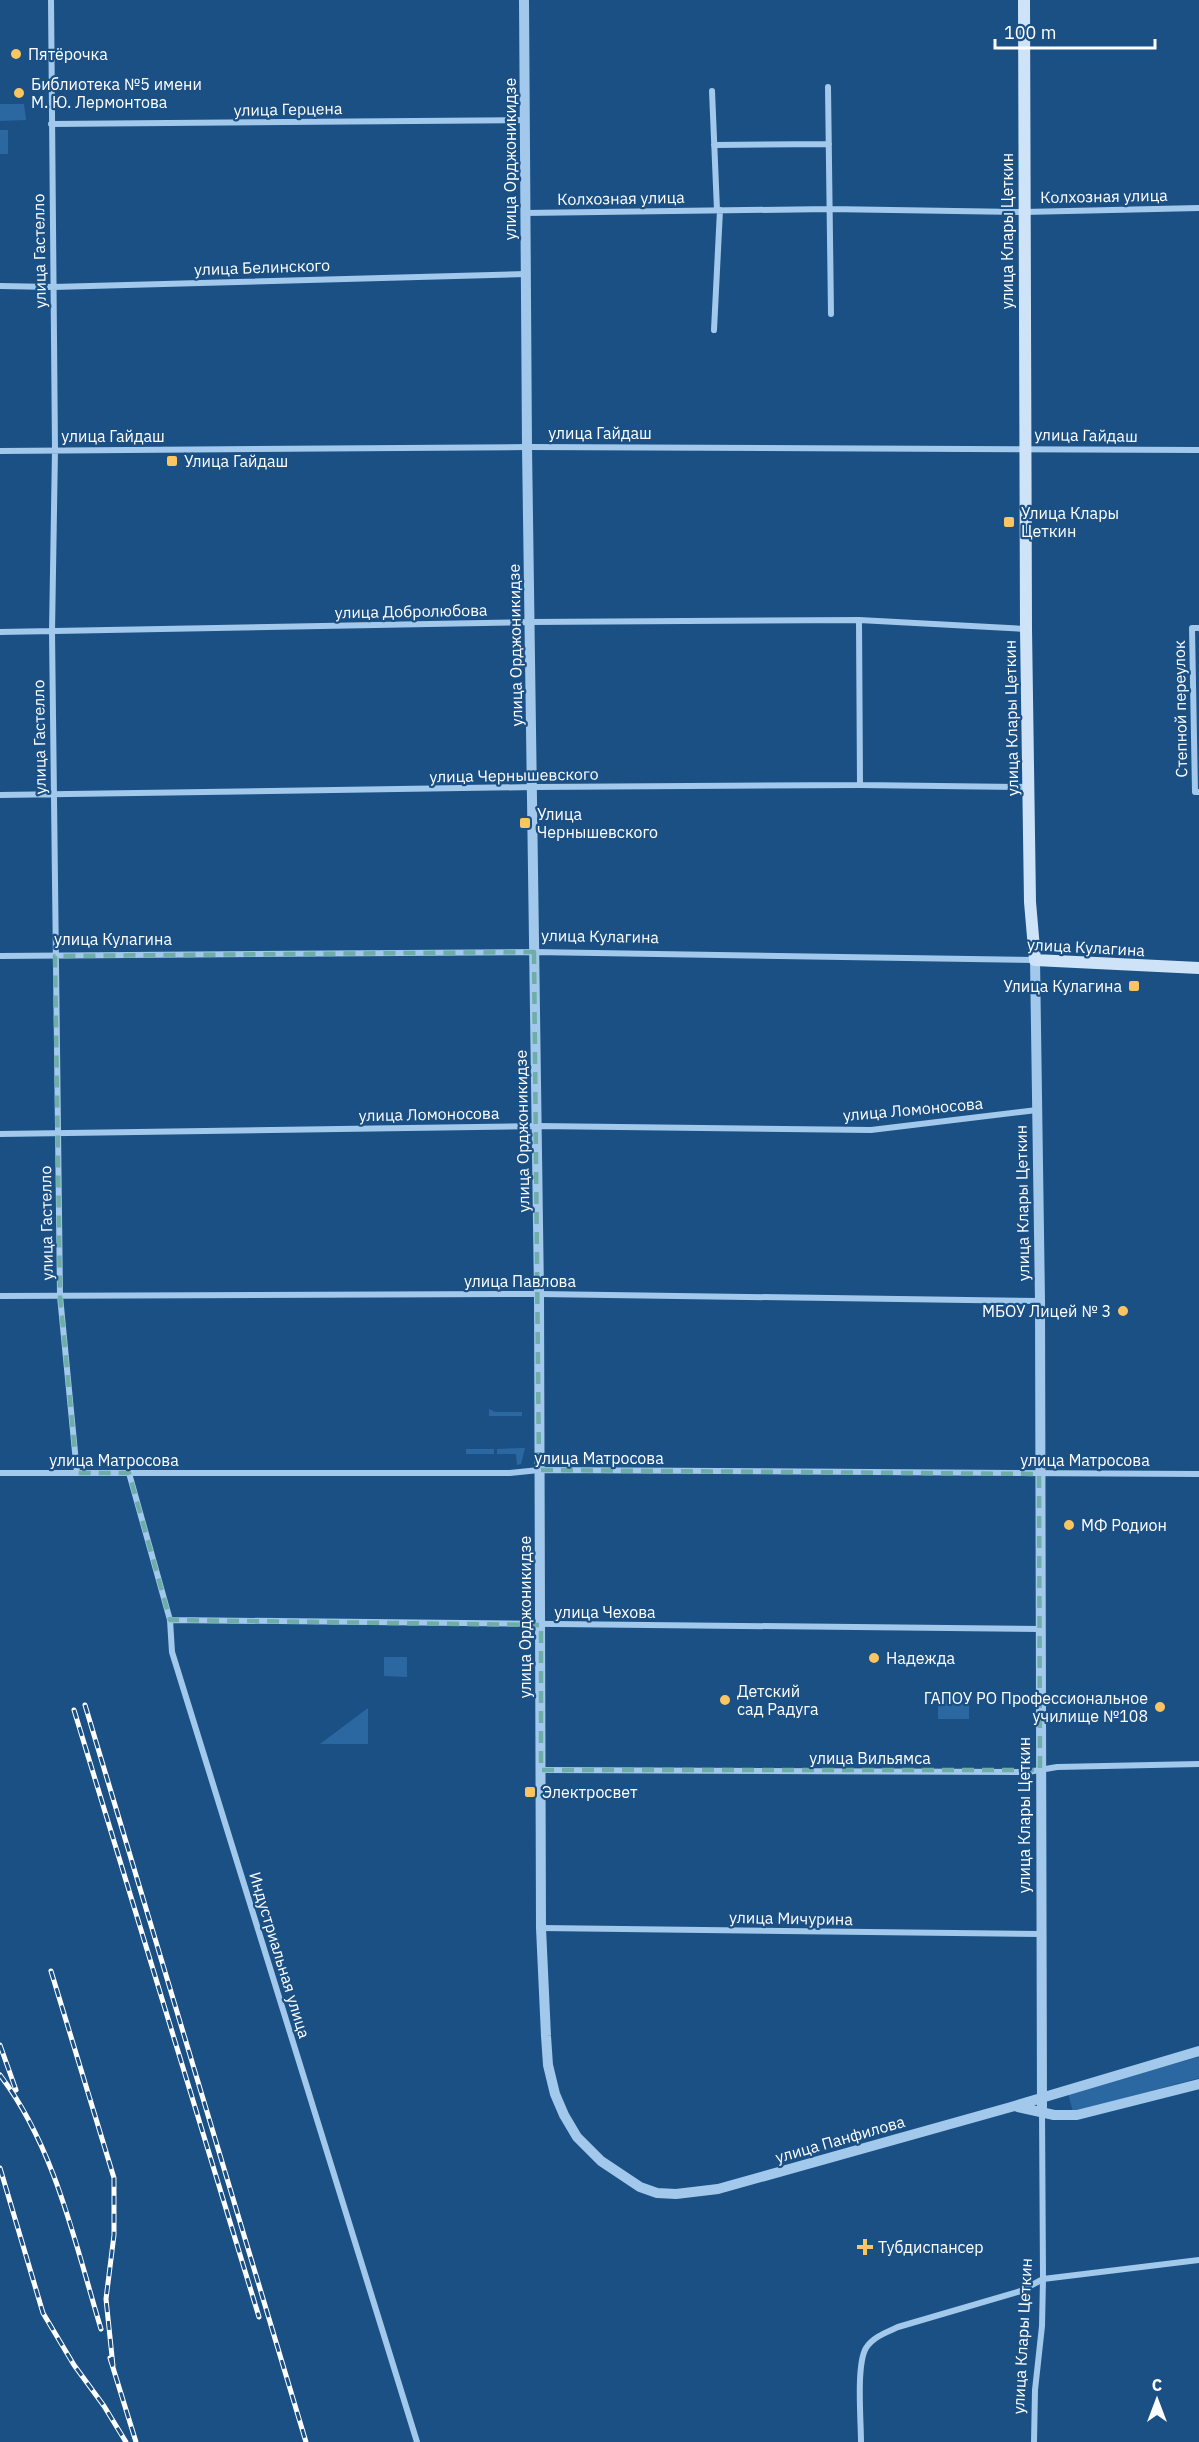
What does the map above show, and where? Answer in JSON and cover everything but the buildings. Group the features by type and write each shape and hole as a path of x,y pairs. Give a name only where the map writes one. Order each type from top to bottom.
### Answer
{"main road":[{"name":"улица Клары Цеткин","path":"1024,0 1026,629 1030,902 1035,960"},
{"name":"улица Кулагина","path":"1035,960 1199,968"}],"street":[{"name":"улица Гастелло","path":"51,0 55,450 52,632 60,1296 77,1473"},
{"name":"улица Орджоникидзе","path":"524,0 527,447 534,788 539,1294 541,1928 548,2065 555,2094 564,2115 585,2146 623,2178 640,2187 657,2193 676,2194"},
{"path":"828,87 831,314"},
{"path":"711,91 718,210 714,330"},
{"name":"улица Герцена","path":"51,124 525,120"},
{"path":"714,144 829,144"},
{"name":"Колхозная улица","path":"525,213 830,209 1024,212 1199,208"},
{"name":"улица Белинского","path":"0,286 525,274"},
{"name":"улица Гайдаш","path":"0,451 527,447 1199,450"},
{"path":"859,620 860,785"},
{"name":"улица Добролюбова","path":"0,632 530,622 859,620 1026,629"},
{"name":"Степной переулок","path":"1199,628 1192,628 1196,792 1199,792"},
{"name":"улица Чернышевского","path":"0,795 860,785 1029,787"},
{"name":"улица Кулагина","path":"0,956 534,951 1035,960"},
{"name":"улица Клары Цеткин","path":"1034,2442 1035,2390 1042,2326 1043,2279 1040,1301 1035,960"},
{"name":"улица Ломоносова","path":"0,1134 537,1126 871,1130 1037,1110"},
{"name":"улица Павлова","path":"0,1296 539,1294 1040,1301"},
{"name":"улица Матросова","path":"0,1473 510,1473 539,1470 1199,1474"},
{"name":"Индустриальная улица","path":"129,1473 170,1620 172,1652 417,2442"},
{"name":"улица Чехова","path":"170,1620 1040,1629"},
{"name":"улица Вильямса","path":"541,1770 1028,1772 1057,1767 1199,1764"},
{"name":"улица Мичурина","path":"541,1928 1041,1934"},
{"name":"улица Панфилова","path":"676,2194 718,2189 1011,2107 1199,2051"},
{"name":"улица Панфилова","path":"1011,2107 1067,2116 1077,2115 1199,2084"},
{"path":"861,2442 863,2356 867,2346 879,2336 898,2327 1021,2291 1043,2279 1199,2259"}],"highlighted area":[{"path":"534,952 539,1470 1039,1474 1040,1770 541,1770 541,1625 170,1620 129,1473 77,1473 60,1296 55,956"}],"shaded area":[{"path":"0,104 24,104 26,120 0,121"},
{"path":"0,130 8,130 8,154 0,154"},
{"path":"489,1409 495,1412 522,1412 522,1416 489,1416"},
{"path":"525,1448 521,1464 517,1465 516,1454 497,1454 497,1449"},
{"path":"466,1449 494,1449 494,1454 466,1454"},
{"path":"384,1657 407,1657 407,1677 384,1676"},
{"path":"938,1695 969,1695 969,1719 938,1719"},
{"path":"368,1708 368,1744 320,1744"},
{"path":"1199,2057 1199,2078 1073,2112 1068,2093"}],"railway":[{"path":"85,1705 306,2442"},
{"path":"74,1710 259,2317"},
{"path":"51,1971 114,2178 114,2235 106,2299 113,2366"},
{"path":"0,2045 16,2090"},
{"path":"0,2075 19,2103 49,2164 72,2230 101,2329"},
{"path":"0,2168 43,2313 74,2365 104,2406 126,2442"},
{"path":"110,2358 136,2442"}],"place":[{"name":"Пятёрочка","path":"16,54"},
{"name":"Библиотека №5 имени М. Ю. Лермонтова","path":"19,93"},
{"name":"Улица Гайдаш","path":"172,461"},
{"name":"Улица Клары Цеткин","path":"1009,522"},
{"name":"Улица Чернышевского","path":"525,823"},
{"name":"Улица Кулагина","path":"1134,986"},
{"name":"МБОУ Лицей № 3","path":"1123,1311"},
{"name":"МФ Родион","path":"1069,1525"},
{"name":"Надежда","path":"874,1658"},
{"name":"Детский сад Радуга","path":"725,1700"},
{"name":"ГАПОУ РО Профессиональное училище №108","path":"1160,1707"},
{"name":"Электросвет","path":"530,1792"},
{"name":"Тубдиспансер","path":"865,2247"}]}
